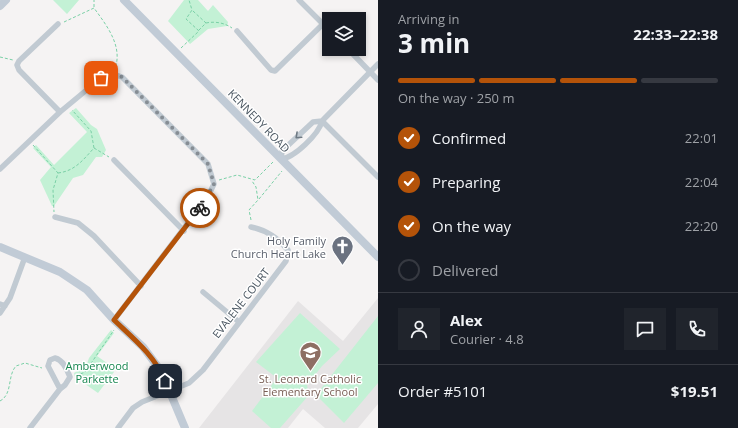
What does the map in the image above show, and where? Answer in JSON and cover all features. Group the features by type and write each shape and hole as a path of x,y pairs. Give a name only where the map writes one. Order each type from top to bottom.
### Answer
{"main road":[{"path":"0,6 6,0"},
{"name":"KENNEDY ROAD","path":"124,0 378,257"},
{"path":"0,247 74,279 87,290 152,358 161,371 185,428"}],"street":[{"path":"300,0 322,23"},
{"path":"58,24 19,60 17,65 19,70 60,112"},
{"path":"237,31 271,70 275,71 322,25"},
{"path":"355,56 378,80"},
{"path":"322,121 313,122 282,150 284,162 320,129 322,121 378,64"},
{"path":"0,169 60,112 101,78 113,74 122,77 208,164 214,184 210,194 116,322"},
{"path":"322,121 378,177"},
{"path":"114,160 184,231"},
{"path":"55,217 78,223 94,236 141,286"},
{"name":"EVALENE COURT","path":"118,428 133,408 142,402 189,383 203,370 286,261 288,250 282,243 264,229 251,227"},
{"path":"0,313 26,257"},
{"path":"203,292 240,322"},
{"path":"30,428 70,377 67,369 59,359 54,358 50,360 48,366 60,389"}],"path":[{"path":"94,0 94,8 109,29 116,44 117,64 113,74"},
{"path":"189,0 192,10 206,23"},
{"path":"58,24 94,8"},
{"path":"192,10 186,19 199,31"},
{"path":"176,53 206,23 213,22 227,25 237,31"},
{"path":"0,57 6,60 19,60"},
{"path":"68,106 91,131 94,148 114,160"},
{"path":"30,142 58,173"},
{"path":"58,173 72,169 81,163 94,148"},
{"path":"213,178 218,180 237,175 255,180 274,161 284,162 258,200 249,210 251,227"},
{"path":"55,217 52,203 53,190 58,173"},
{"path":"252,180 256,187 258,200"},
{"path":"70,377 85,372 116,322"},
{"path":"0,401 7,395 12,371 16,366 25,363 43,368 48,366"}],"shaded area":[{"name":"St. Leonard Catholic Elementary School","path":"378,298 378,404 358,428 325,428 303,409 288,428 199,428 298,301 343,341"}],"green space":[{"path":"53,0 79,0 67,14"},
{"path":"184,0 198,0 208,11 213,5 228,22 227,26 208,29 190,44 168,21"},
{"path":"76,108 91,125 97,129 106,150 102,157 96,157 83,175 73,178 54,206 52,206 40,180 51,167 33,148 36,145 54,165 87,132 69,113"},
{"path":"300,313 340,349 322,366 307,385 309,395 280,428 271,428 252,411 277,378 256,362"},
{"path":"378,316 378,383 344,423 316,395"},
{"name":"Amberwood Parkette","path":"111,330 114,333 97,356 107,363 114,372 98,393 75,377 74,373 86,366 89,358"}],"way so far":[{"path":"101,78 113,74 122,77 208,164 214,184 212,190 200,208"}],"place":[{"name":"Holy Family Church Heart Lake","path":"342,266"},
{"name":"St. Leonard Catholic Elementary School","path":"310,372"}],"route":[{"path":"165,381 161,371 143,347 114,320 184,231 200,208"}]}
